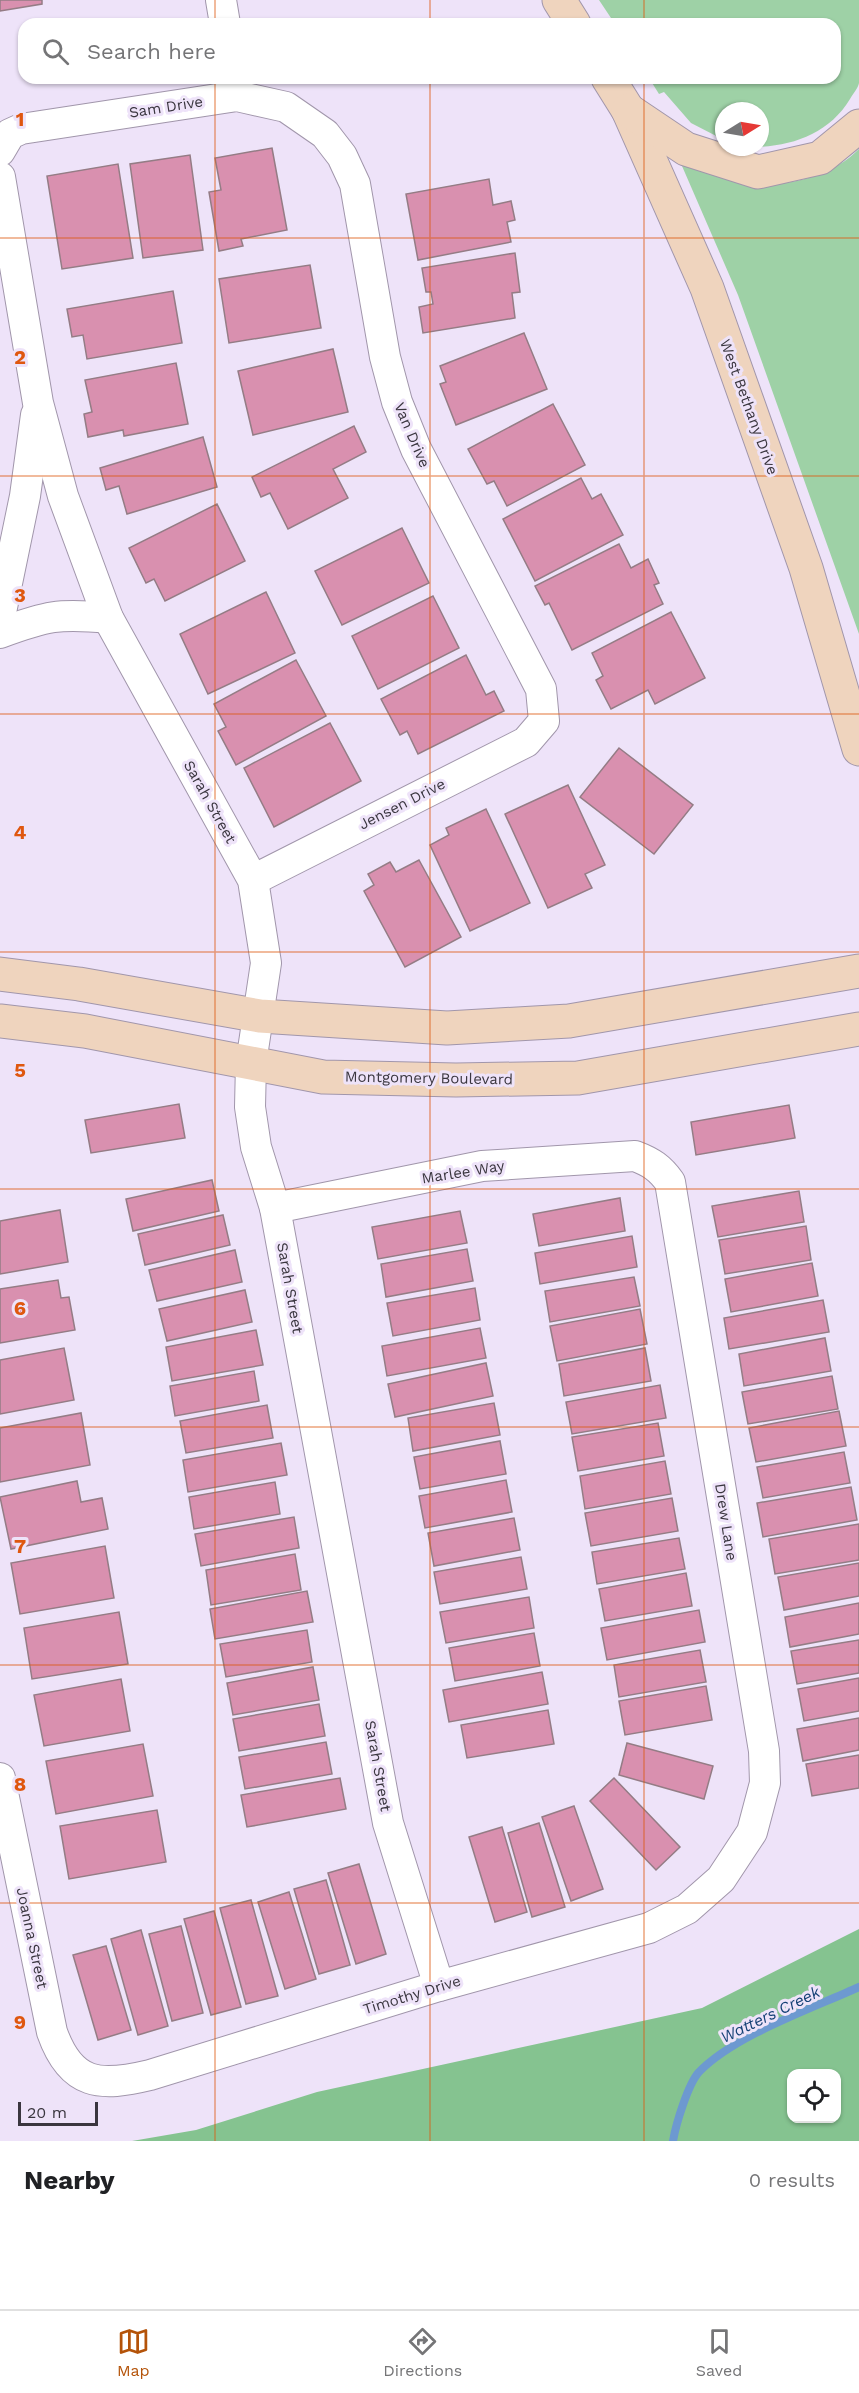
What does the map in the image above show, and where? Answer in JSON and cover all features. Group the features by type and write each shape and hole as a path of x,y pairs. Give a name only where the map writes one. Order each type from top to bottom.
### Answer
{"street":[{"path":"221,0 224,18"},
{"path":"559,0 570,18"},
{"name":"West Bethany Drive","path":"612,84 628,110 711,300 806,567 859,749"},
{"name":"Sam Drive","path":"1,147 10,134 21,129 235,87 286,107 325,134"},
{"path":"628,110 686,149 758,172 820,158 859,126"},
{"name":"Van Drive","path":"325,134 342,156 355,184 385,357 396,402 416,449 541,689 544,721"},
{"name":"Sarah Street","path":"0,177 38,403 63,496 108,618 253,880 266,963 260,1016 251,1063 250,1107 256,1147 275,1208 388,1823 439,1986"},
{"path":"0,617 25,496 38,403"},
{"path":"0,633 54,615 108,618"},
{"name":"Jensen Drive","path":"253,880 526,742 544,721"},
{"path":"0,974 80,984 260,1016 447,1028 569,1021 859,971"},
{"name":"Montgomery Boulevard","path":"0,1021 84,1031 322,1077 456,1080 578,1078 859,1029"},
{"name":"Marlee Way","path":"275,1208 482,1166 635,1156 652,1162"},
{"name":"Drew Lane","path":"652,1162 670,1182 764,1751 765,1783 752,1832 721,1880"},
{"name":"Joanna Street","path":"0,1778 52,2032 60,2054 75,2072 92,2081"},
{"name":"Timothy Drive","path":"92,2081 121,2082 150,2075 439,1986 649,1928 687,1909 721,1880"}],"green space":[{"path":"599,0 859,0 859,83 855,91 841,111 820,130 795,141 769,146 769,102 715,102 715,135 691,123 664,92 659,94 653,84 841,84 841,18 611,18"},
{"path":"859,149 859,634 738,295 682,166 693,167 733,181 772,184 810,178 828,171"},
{"path":"859,1929 859,2141 132,2141 196,2130 317,2092 702,2008"}],"building":[{"path":"0,0 42,0 42,4 0,11"},
{"path":"272,148 287,230 241,239 243,246 219,251 209,192 221,190 215,158"},
{"path":"190,155 203,250 143,258 130,164"},
{"path":"118,164 133,258 62,269 47,176"},
{"path":"489,179 493,205 511,201 515,220 507,222 511,242 418,260 406,194"},
{"path":"515,253 520,292 512,293 515,318 423,333 419,307 433,304 431,292 426,292 422,268"},
{"path":"310,265 321,328 229,343 219,279"},
{"path":"173,291 182,343 87,359 83,335 72,337 67,309"},
{"path":"524,333 547,389 456,425 440,384 446,382 440,366"},
{"path":"333,349 348,412 253,435 238,371"},
{"path":"176,363 188,424 124,436 123,430 88,437 84,414 92,412 85,380"},
{"path":"553,404 585,465 507,506 494,481 487,484 468,449"},
{"path":"354,426 366,452 333,469 348,498 288,529 270,493 261,497 252,477"},
{"path":"203,437 217,487 127,514 119,486 106,490 100,468"},
{"path":"581,478 592,499 601,494 623,535 535,581 503,519"},
{"path":"217,504 245,561 165,601 154,579 146,583 129,548"},
{"path":"402,528 429,583 342,625 315,571"},
{"path":"619,544 631,568 648,559 659,583 654,585 663,604 572,650 549,603 545,605 535,586"},
{"path":"266,592 295,653 208,694 180,634"},
{"path":"433,596 459,648 378,689 352,636"},
{"path":"671,612 705,678 655,704 648,690 611,709 596,680 603,676 592,653"},
{"path":"466,655 486,695 494,691 504,711 418,754 407,731 400,735 381,699"},
{"path":"296,660 326,716 236,765 218,731 226,727 214,704"},
{"path":"330,723 361,781 274,827 244,768"},
{"path":"619,748 693,805 654,854 580,797"},
{"path":"568,785 605,865 585,874 592,888 548,908 505,814"},
{"path":"486,809 530,903 470,931 430,845 449,835 446,828"},
{"path":"419,860 461,937 405,967 364,891 374,885 368,874 390,862 396,872"},
{"path":"179,1104 185,1138 91,1153 85,1120"},
{"path":"789,1105 795,1138 696,1155 691,1122"},
{"path":"212,1180 219,1211 133,1231 126,1199"},
{"path":"799,1191 804,1222 718,1237 712,1206"},
{"path":"620,1198 625,1231 539,1246 533,1214"},
{"path":"60,1210 68,1262 0,1274 0,1221"},
{"path":"460,1211 467,1243 378,1259 372,1227"},
{"path":"223,1215 230,1245 145,1265 138,1234"},
{"path":"806,1226 811,1260 725,1274 719,1240"},
{"path":"632,1236 637,1267 540,1284 535,1253"},
{"path":"467,1249 473,1281 386,1297 381,1264"},
{"path":"235,1250 242,1282 157,1301 149,1270"},
{"path":"812,1263 818,1296 731,1312 725,1279"},
{"path":"634,1277 640,1306 550,1322 545,1291"},
{"path":"58,1280 61,1298 69,1297 75,1330 0,1343 0,1289"},
{"path":"475,1288 480,1320 393,1336 387,1303"},
{"path":"245,1290 252,1322 167,1341 159,1309"},
{"path":"823,1300 829,1332 729,1349 724,1318"},
{"path":"640,1309 647,1344 557,1361 550,1326"},
{"path":"480,1328 486,1358 387,1376 382,1346"},
{"path":"256,1330 263,1365 172,1381 166,1347"},
{"path":"825,1338 831,1371 744,1386 739,1354"},
{"path":"64,1348 74,1400 0,1414 0,1360"},
{"path":"645,1348 651,1381 564,1396 559,1364"},
{"path":"486,1363 493,1396 395,1417 388,1384"},
{"path":"254,1371 259,1401 175,1416 170,1386"},
{"path":"832,1376 838,1409 748,1424 742,1392"},
{"path":"660,1385 666,1418 572,1434 566,1402"},
{"path":"494,1403 500,1435 413,1451 408,1418"},
{"path":"267,1405 273,1438 186,1453 180,1421"},
{"path":"839,1411 846,1446 756,1462 749,1428"},
{"path":"81,1413 90,1465 0,1482 0,1428"},
{"path":"658,1423 664,1456 578,1471 572,1437"},
{"path":"500,1441 506,1474 420,1489 414,1457"},
{"path":"281,1443 287,1475 188,1492 183,1460"},
{"path":"844,1452 850,1483 763,1498 757,1467"},
{"path":"665,1461 671,1494 585,1509 580,1476"},
{"path":"506,1480 512,1512 425,1528 419,1496"},
{"path":"77,1481 81,1502 102,1498 108,1529 11,1549 0,1497"},
{"path":"275,1482 280,1514 194,1529 189,1497"},
{"path":"851,1487 857,1520 763,1537 757,1503"},
{"path":"672,1498 678,1531 591,1546 585,1513"},
{"path":"294,1517 299,1548 201,1566 195,1534"},
{"path":"514,1518 520,1550 434,1566 428,1533"},
{"path":"859,1524 859,1560 775,1574 769,1539"},
{"path":"679,1538 685,1569 597,1584 592,1552"},
{"path":"105,1546 114,1598 20,1614 11,1563"},
{"path":"295,1554 301,1590 211,1605 206,1570"},
{"path":"521,1557 527,1589 440,1604 434,1572"},
{"path":"859,1563 859,1596 784,1610 778,1577"},
{"path":"686,1573 692,1606 605,1621 599,1589"},
{"path":"307,1591 313,1622 215,1639 210,1609"},
{"path":"529,1597 534,1628 446,1643 440,1612"},
{"path":"859,1603 859,1634 790,1647 785,1617"},
{"path":"699,1610 705,1642 607,1660 601,1628"},
{"path":"119,1612 128,1664 32,1679 24,1628"},
{"path":"307,1630 312,1662 226,1677 220,1644"},
{"path":"534,1633 540,1666 455,1681 449,1648"},
{"path":"859,1640 859,1673 797,1684 791,1651"},
{"path":"700,1650 706,1682 619,1697 614,1665"},
{"path":"313,1667 319,1700 233,1715 227,1683"},
{"path":"542,1672 548,1704 449,1722 443,1690"},
{"path":"859,1678 859,1711 804,1721 798,1689"},
{"path":"121,1679 130,1731 44,1746 34,1695"},
{"path":"706,1686 712,1720 625,1735 619,1701"},
{"path":"319,1704 325,1736 239,1751 233,1719"},
{"path":"548,1710 554,1744 467,1758 461,1725"},
{"path":"859,1718 859,1750 803,1761 797,1729"},
{"path":"326,1742 332,1774 245,1789 239,1757"},
{"path":"627,1743 713,1766 704,1799 619,1775"},
{"path":"143,1744 153,1796 56,1814 46,1761"},
{"path":"859,1755 859,1788 812,1796 806,1764"},
{"path":"340,1778 346,1809 247,1827 241,1795"},
{"path":"614,1778 680,1847 656,1870 590,1801"},
{"path":"574,1806 603,1889 571,1901 542,1817"},
{"path":"157,1810 166,1862 69,1879 60,1826"},
{"path":"539,1823 565,1907 532,1917 508,1833"},
{"path":"502,1827 527,1912 495,1922 469,1837"},
{"path":"359,1864 386,1954 356,1964 328,1873"},
{"path":"326,1880 350,1965 319,1974 294,1889"},
{"path":"289,1892 316,1979 285,1989 258,1902"},
{"path":"251,1900 278,1996 246,2004 220,1908"},
{"path":"214,1911 241,2007 211,2015 184,1919"},
{"path":"181,1926 203,2013 172,2021 149,1934"},
{"path":"141,1930 168,2026 138,2035 111,1939"},
{"path":"106,1946 131,2030 98,2040 73,1955"}],"waterway":[{"name":"Watters Creek","path":"673,2141 691,2085 699,2072 714,2059 732,2046 774,2024 859,1987"}]}
